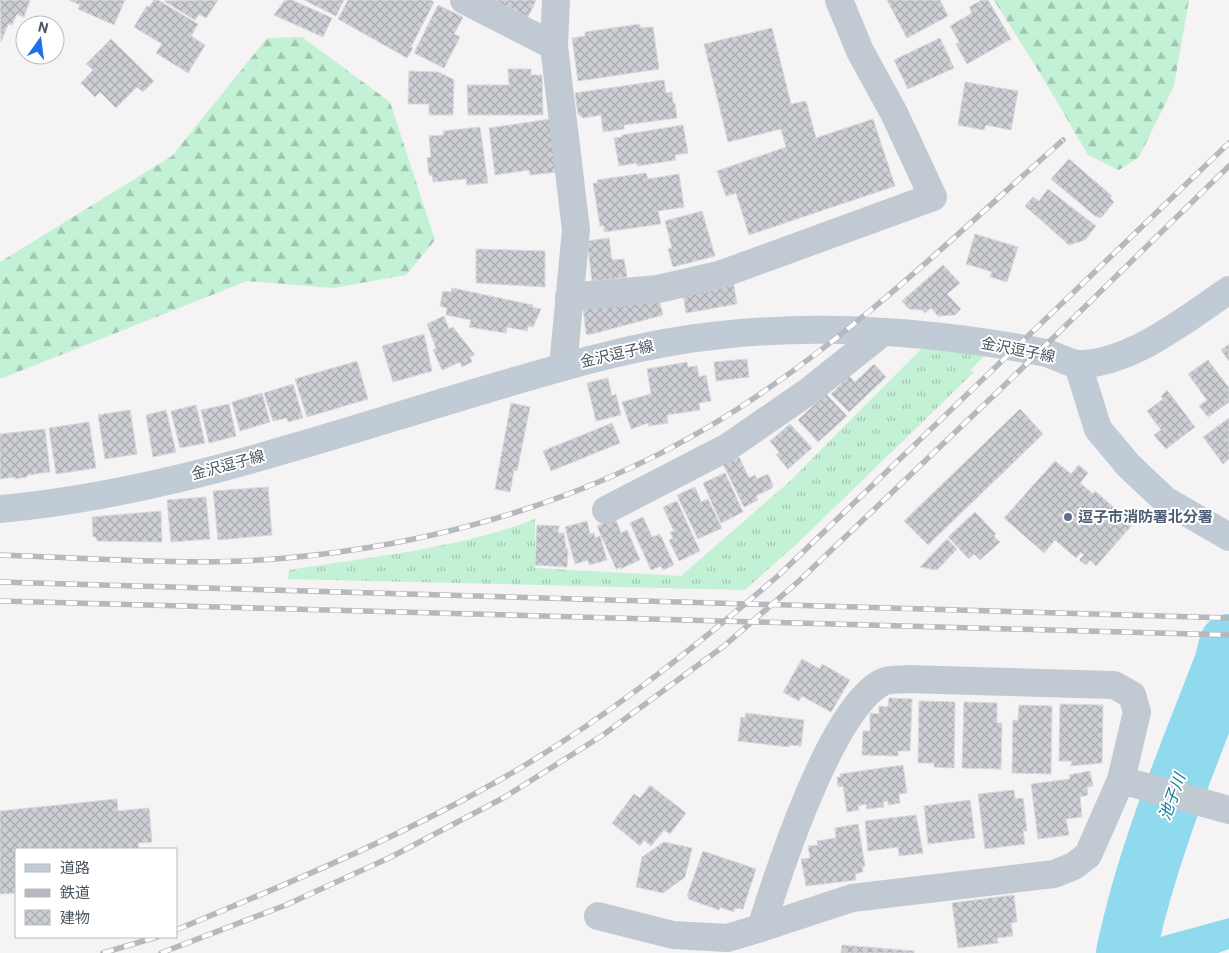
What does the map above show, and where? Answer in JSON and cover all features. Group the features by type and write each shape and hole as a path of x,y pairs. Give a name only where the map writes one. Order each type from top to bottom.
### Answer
{"main road":[{"name":"金沢逗子線","path":"0,509 90,498 170,480 241,462 563,367 668,342 719,335 785,329 883,332 990,343 1045,353 1078,365 1112,359 1155,338 1229,290"},
{"path":"1078,365 1098,429 1128,465 1165,500 1223,534"}],"street":[{"path":"464,0 554,46"},
{"path":"556,0 554,46 576,230 563,367"},
{"path":"569,296 658,289 720,275 933,197 894,113 860,52 839,0"},
{"path":"606,510 728,447 809,390 883,332"},
{"path":"598,916 673,935 727,938 761,928 852,898 1054,874 1074,866 1088,855 1121,780 1137,712 1132,695 1114,686 906,679 884,682 869,694 854,712 828,751 776,879 761,928"},
{"path":"1121,780 1229,810"}],"green space":[{"path":"994,0 1189,0 1174,86 1139,157 1119,170 1088,155"},
{"path":"302,37 390,102 435,240 406,275 333,288 247,281 0,379 0,262 172,156 267,38"},
{"path":"921,349 986,354 970,371 974,372 802,539 745,590 288,579 289,570 445,545 475,538 535,519 535,568 681,576 790,481"}],"water":[{"path":"1229,918 1229,949 1218,953 1102,953"}],"building":[{"path":"0,0 30,0 25,15 15,15 12,25 8,24 1,42"},
{"path":"69,0 125,0 114,25 78,9 80,5"},
{"path":"154,0 158,0 198,24 191,36 205,45 188,73 156,53 162,44 134,27 147,6 149,7"},
{"path":"218,0 206,18 199,14 195,20 164,1"},
{"path":"285,0 292,0 332,18 323,37 274,15"},
{"path":"304,0 344,0 336,16"},
{"path":"348,0 430,0 434,2 407,58 338,19"},
{"path":"494,0 536,0 528,17"},
{"path":"887,0 940,0 948,16 907,38"},
{"path":"982,0 988,0 1011,39 967,64 956,44 959,42 950,26 972,13 969,7"},
{"path":"438,5 463,17 454,34 460,37 444,68 414,53"},
{"path":"640,24 640,28 653,27 659,69 578,81 572,38 585,36 585,32"},
{"path":"772,28 791,104 806,101 816,138 873,119 895,186 749,235 736,193 726,196 717,171 786,147 781,129 728,142 704,44"},
{"path":"940,38 954,68 908,89 894,60"},
{"path":"111,39 154,81 143,92 137,87 116,108 100,92 95,97 81,83 93,70 86,64"},
{"path":"508,69 531,69 531,75 542,75 543,115 468,115 467,85 509,85"},
{"path":"409,71 439,72 454,80 453,115 429,115 429,104 408,104"},
{"path":"664,80 666,93 672,92 677,118 624,125 624,129 603,132 601,115 583,118 578,114 575,93"},
{"path":"965,82 1018,91 1011,130 986,125 984,130 958,125"},
{"path":"551,119 558,172 530,175 529,170 495,175 489,128"},
{"path":"683,125 688,153 675,155 676,160 637,166 637,163 619,166 614,138"},
{"path":"480,127 488,183 467,185 466,179 433,182 432,175 429,175 427,158 431,157 429,136 444,135 443,131"},
{"path":"1069,159 1112,196 1110,198 1114,202 1101,218 1095,216 1051,179"},
{"path":"646,173 648,179 679,174 684,207 658,211 661,224 604,232 604,226 600,226 593,183 598,183 597,180"},
{"path":"1048,189 1096,226 1085,240 1069,245 1025,206 1033,197 1039,201"},
{"path":"702,211 715,256 673,267 668,249 672,248 665,221"},
{"path":"975,234 1018,247 1007,282 990,277 992,272 966,264"},
{"path":"609,238 612,260 624,259 627,277 592,281 587,241"},
{"path":"476,249 545,251 545,287 476,283"},
{"path":"943,265 960,283 947,294 961,309 955,315 938,316 931,308 925,313 922,310 909,309 902,301"},
{"path":"733,281 737,304 686,313 683,293"},
{"path":"452,288 533,305 532,307 541,309 533,327 528,326 527,331 507,327 506,333 469,327 471,320 446,315 447,308 440,306 443,291 451,292"},
{"path":"658,297 663,315 586,334 583,306"},
{"path":"444,316 449,329 453,327 475,355 470,357 472,362 462,367 460,362 442,370 433,350 436,348 427,324"},
{"path":"424,334 432,371 393,382 382,346"},
{"path":"1229,344 1229,361 1221,350"},
{"path":"747,359 749,377 716,381 714,362"},
{"path":"1208,360 1229,388 1229,402 1208,417 1199,406 1207,400 1188,374"},
{"path":"357,361 368,399 307,417 295,379"},
{"path":"687,362 688,367 697,366 699,377 706,375 711,401 699,403 700,410 667,415 668,423 649,426 648,423 631,429 622,402 651,394 647,369"},
{"path":"874,364 886,377 849,412 831,394 849,376 855,382"},
{"path":"608,378 612,396 616,394 621,415 596,421 587,383"},
{"path":"293,384 303,418 288,422 287,418 273,421 264,393"},
{"path":"1167,390 1195,427 1166,449 1154,435 1161,430 1147,411 1163,399 1161,396"},
{"path":"262,393 270,422 240,431 232,402"},
{"path":"826,394 847,416 818,442 798,420"},
{"path":"511,403 530,407 517,471 514,470 510,492 495,489"},
{"path":"229,404 236,436 209,443 201,410"},
{"path":"196,405 205,443 180,448 171,411"},
{"path":"1020,409 1043,434 928,545 904,521"},
{"path":"130,410 137,454 105,459 98,415"},
{"path":"166,410 176,452 153,457 146,415"},
{"path":"1229,418 1229,459 1223,464 1203,437"},
{"path":"89,422 96,468 56,474 49,428"},
{"path":"612,423 620,443 551,471 543,451"},
{"path":"790,424 812,448 788,469 776,455 779,452 770,441"},
{"path":"45,429 50,472 27,475 27,477 15,479 15,477 0,479 0,434"},
{"path":"739,457 749,478 755,475 757,479 768,474 773,485 772,488 756,496 758,500 744,507 723,464"},
{"path":"1055,461 1071,474 1079,465 1088,473 1080,483 1093,494 1095,491 1133,524 1096,566 1090,560 1086,565 1079,560 1084,555 1081,552 1076,558 1055,540 1044,553 1004,518"},
{"path":"725,473 743,512 721,523 703,483"},
{"path":"268,487 272,535 218,540 213,491"},
{"path":"695,487 701,502 708,499 722,528 698,539 677,495"},
{"path":"206,497 210,539 171,542 167,500"},
{"path":"677,501 700,551 679,561 669,540 673,538 670,532 674,531 663,507"},
{"path":"161,511 162,542 97,541 96,537 93,537 92,517"},
{"path":"975,512 996,534 994,536 1000,542 980,560 974,554 969,559 948,537"},
{"path":"643,517 652,537 660,534 674,565 663,570 661,566 651,570 630,523"},
{"path":"615,518 621,533 627,530 640,560 620,569 620,567 616,569 597,526"},
{"path":"587,521 590,534 594,533 595,538 600,536 607,560 589,565 588,560 575,564 565,527"},
{"path":"537,525 559,526 558,533 564,533 566,548 568,549 567,567 535,565"},
{"path":"947,539 957,549 937,570 920,567"},
{"path":"802,659 820,669 822,664 850,680 831,712 802,696 799,701 783,692"},
{"path":"889,698 912,699 910,751 898,751 898,756 862,755 863,731 870,731 870,713 879,714 879,706 888,707"},
{"path":"919,701 955,702 954,768 934,767 934,763 918,763"},
{"path":"964,702 997,703 997,723 1002,723 1001,769 962,768"},
{"path":"1060,704 1103,705 1102,763 1071,766 1072,761 1059,761"},
{"path":"1019,705 1052,706 1051,774 1012,773 1013,720 1018,721"},
{"path":"746,713 804,720 801,746 790,745 789,747 738,741 741,717 745,718"},
{"path":"903,765 907,793 899,794 900,803 888,805 888,801 883,802 884,807 867,809 866,804 858,806 859,810 847,812 843,786 838,787 837,777 841,777 840,774"},
{"path":"1090,771 1093,786 1087,787 1088,795 1080,797 1082,817 1066,819 1069,835 1038,839 1031,784 1070,779 1069,775"},
{"path":"650,785 686,813 670,834 664,830 651,846 644,840 640,846 612,823 634,794 640,798"},
{"path":"1014,790 1015,799 1023,798 1027,831 1023,831 1025,844 985,849 978,794"},
{"path":"117,799 118,811 149,808 152,842 138,843 139,848 15,848 15,893 0,894 0,811"},
{"path":"970,800 975,838 928,844 924,806"},
{"path":"916,815 923,853 899,856 898,847 868,851 865,821"},
{"path":"858,824 865,866 862,867 863,872 855,874 856,880 806,886 801,859 810,858 808,846 818,845 817,841 836,838 835,828"},
{"path":"664,842 692,848 685,877 663,893 636,887 642,857"},
{"path":"703,851 756,869 743,909 735,908 734,912 720,907 719,910 688,899 689,897 687,896"},
{"path":"1014,895 1017,922 1011,923 1013,936 997,938 998,943 958,948 952,903"},
{"path":"842,945 914,951 914,953 841,953"}],"waterway":[{"name":"池子川","path":"1126,953 1156,843 1224,664 1229,644"}],"railway":[{"path":"0,555 206,562 275,559 396,543 515,513 573,492 629,469 684,441 736,410 780,380 865,315 1063,140"},
{"path":"178,929 338,861 457,803 534,760 643,686 779,575 1229,143"},
{"path":"161,953 286,905 391,857 505,797 603,735 724,646 800,580 1009,381 1229,166"},
{"path":"0,582 1229,618"},
{"path":"0,601 1229,635"},
{"path":"103,953 154,938"}],"place":[{"name":"逗子市消防署北分署","path":"1068,517"}]}
